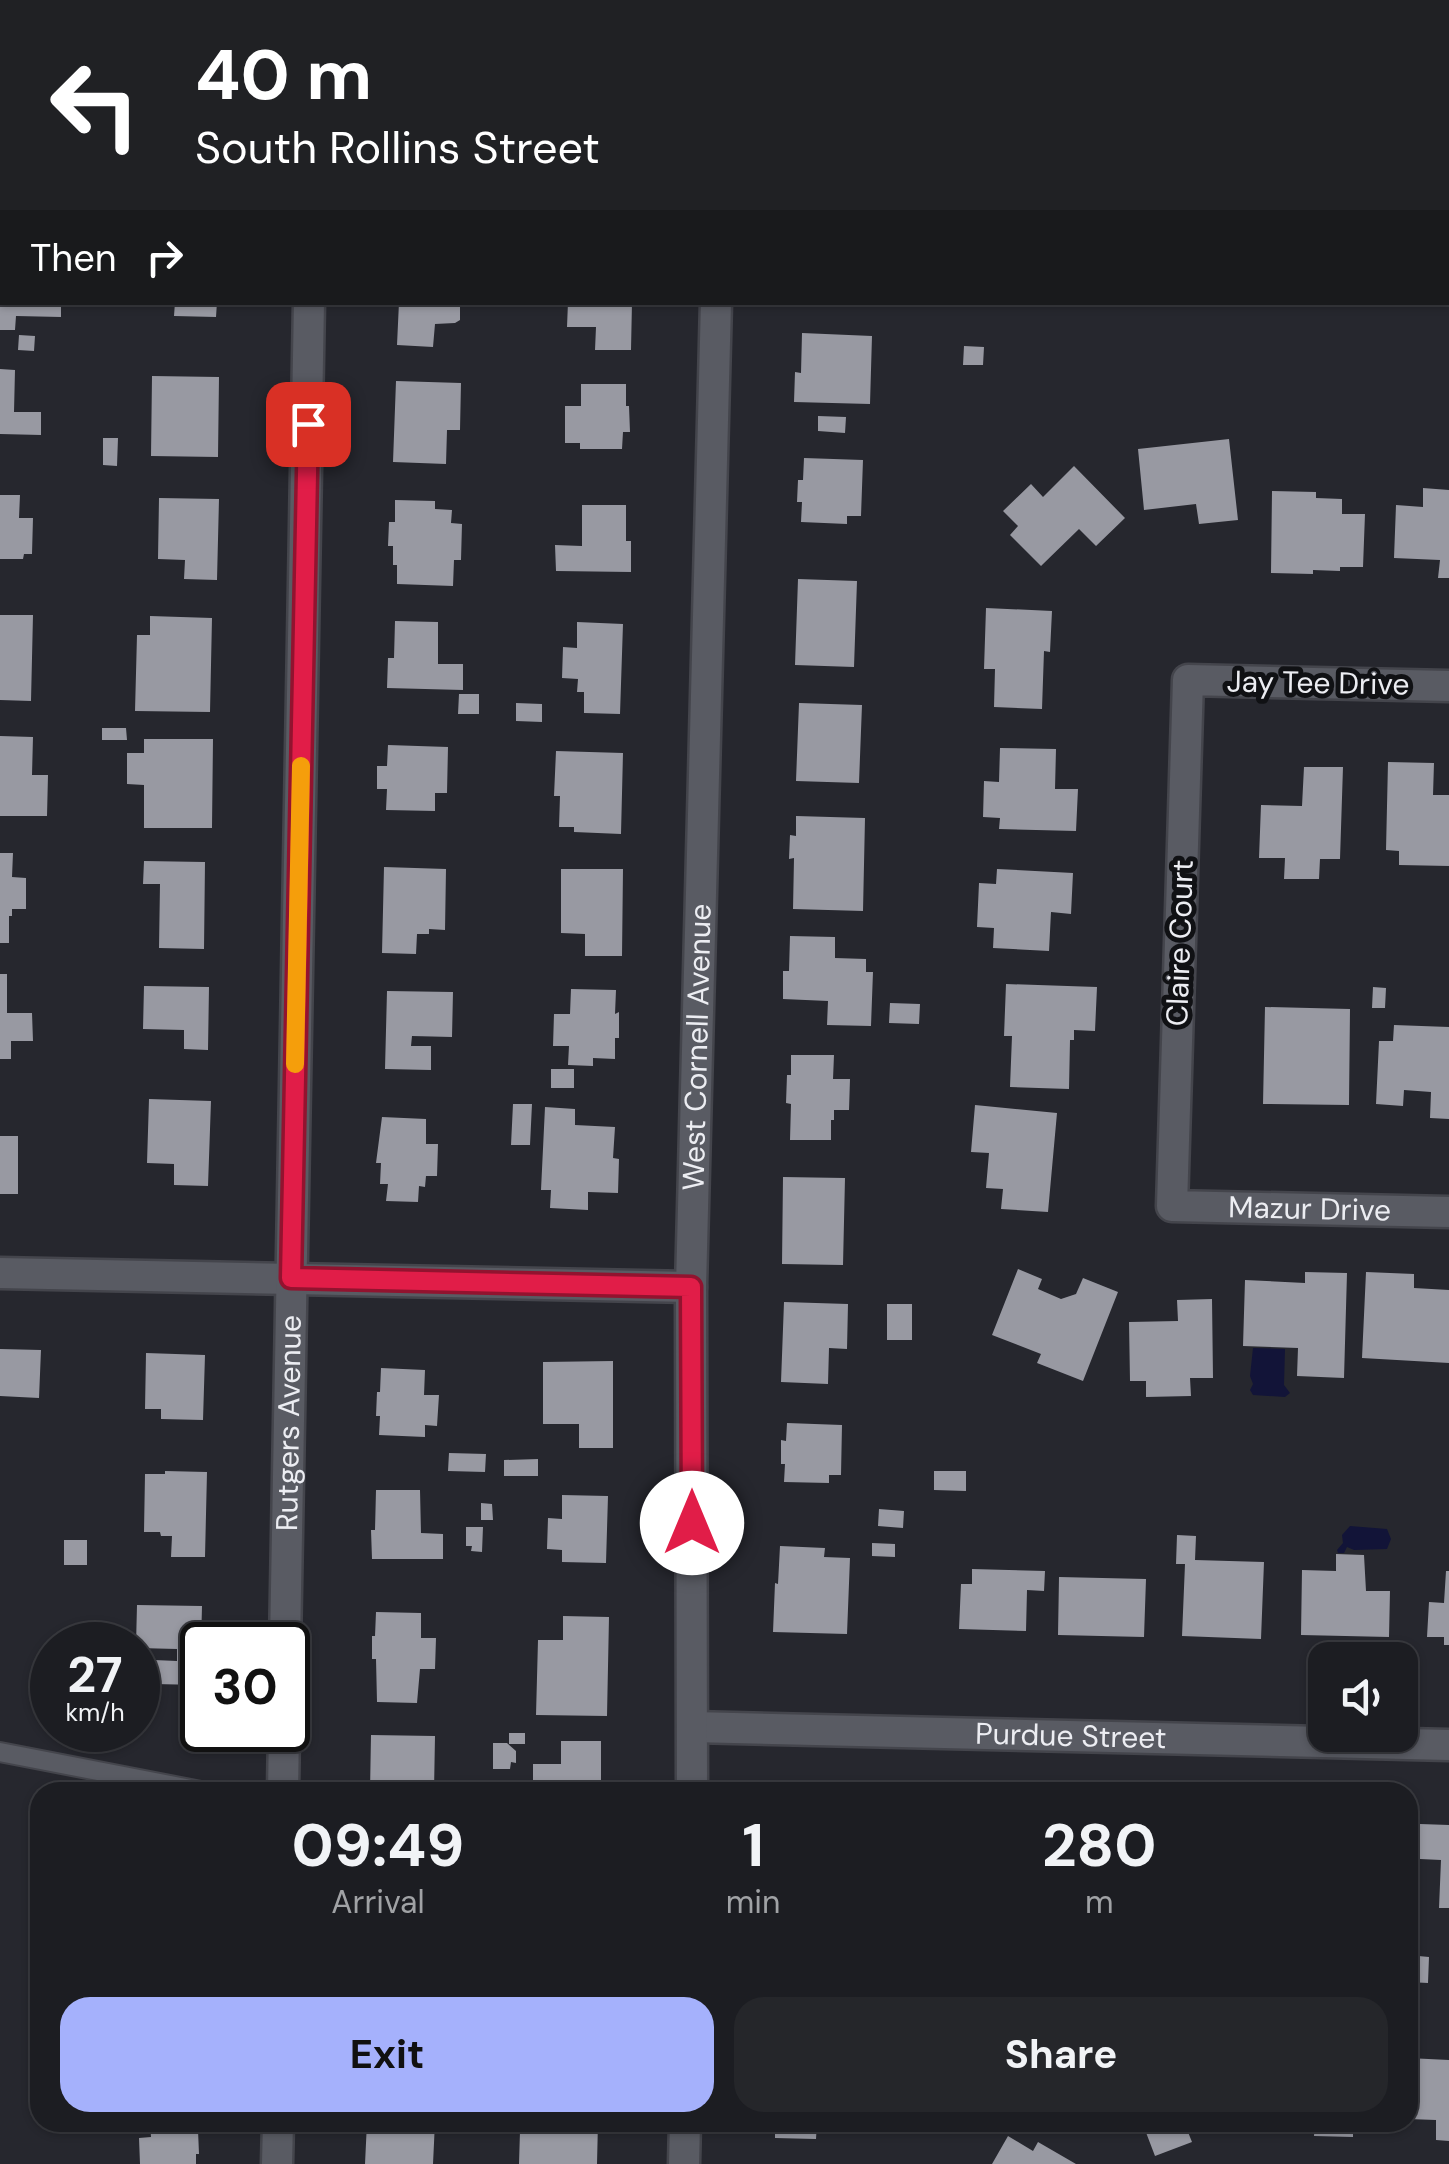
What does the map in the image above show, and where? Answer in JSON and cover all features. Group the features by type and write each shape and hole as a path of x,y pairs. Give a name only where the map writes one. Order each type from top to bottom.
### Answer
{"street":[{"name":"Rutgers Avenue","path":"285,1622 310,305"},
{"name":"West Cornell Avenue","path":"692,1782 691,1287 716,305"},
{"name":"Jay Tee Drive","path":"1188,680 1449,686"},
{"name":"Claire Court","path":"1172,1206 1188,680"},
{"name":"Mazur Drive","path":"1172,1206 1449,1212"},
{"path":"0,1272 691,1287"},
{"name":"Purdue Street","path":"693,1727 1449,1746"},
{"path":"283,1782 284,1752"},
{"path":"277,2164 278,2132"},
{"path":"684,2164 685,2132"}],"lane":[{"path":"0,1752 154,1782"}],"shaded area":[{"path":"1253,1348 1285,1349 1284,1385 1290,1393 1285,1397 1253,1395"},
{"path":"1350,1526 1387,1529 1391,1539 1387,1549 1347,1547 1344,1553 1338,1553 1342,1535"}],"building":[{"path":"0,305 61,305 61,317 16,316 15,330 0,330"},
{"path":"175,305 217,305 216,317 174,316"},
{"path":"399,305 460,305 460,320 435,324 433,347 397,345"},
{"path":"568,305 632,305 631,350 595,350 596,327 567,327"},
{"path":"870,305 870,307 809,306"},
{"path":"802,333 872,336 870,404 794,402 795,372 801,373"},
{"path":"19,335 35,336 34,351 18,350"},
{"path":"964,346 984,347 983,365 963,365"},
{"path":"0,369 15,370 14,412 41,412 41,435 0,434"},
{"path":"152,376 219,377 218,457 151,456"},
{"path":"396,381 461,383 460,430 447,430 446,464 393,462"},
{"path":"581,384 626,384 630,432 623,432 622,449 580,449 580,443 565,443 565,406 581,406"},
{"path":"818,416 846,417 845,433 818,431"},
{"path":"103,438 118,438 117,466 103,465"},
{"path":"1229,439 1238,520 1199,524 1196,504 1144,510 1138,449"},
{"path":"804,458 863,460 861,516 847,516 847,524 801,522 798,480 803,480"},
{"path":"1074,466 1125,518 1096,546 1079,529 1041,566 1010,535 1018,526 1003,511 1031,484 1043,497"},
{"path":"1423,488 1449,490 1449,578 1438,578 1440,560 1394,558 1396,505 1423,507"},
{"path":"1272,491 1316,492 1316,498 1342,499 1342,514 1365,514 1363,567 1313,570 1313,574 1271,573"},
{"path":"0,495 20,495 19,518 33,518 32,554 24,554 23,559 0,559"},
{"path":"159,498 219,499 217,580 184,579 185,560 158,559"},
{"path":"395,500 435,501 435,509 452,510 451,523 462,524 461,560 454,560 453,586 397,584 393,546 388,546 389,522 395,522"},
{"path":"582,505 626,505 631,572 556,571 555,545 582,546"},
{"path":"798,579 857,581 854,667 795,665"},
{"path":"986,608 1052,611 1050,652 1044,651 1042,709 994,707 995,669 984,669"},
{"path":"0,615 33,615 31,701 0,700"},
{"path":"150,616 212,618 210,712 135,711 137,635 150,635"},
{"path":"395,621 438,622 438,664 463,664 463,690 387,688 388,658 394,658"},
{"path":"577,622 623,624 620,714 584,713 584,692 577,692 578,679 562,678 563,647 577,648"},
{"path":"459,694 479,694 479,714 458,714"},
{"path":"516,703 542,704 542,722 516,721"},
{"path":"799,703 862,705 859,783 796,781"},
{"path":"102,728 126,728 127,740 102,740"},
{"path":"0,736 33,737 32,775 48,775 47,816 0,816"},
{"path":"144,739 213,739 212,828 144,828 144,785 127,784 127,753 144,753"},
{"path":"388,745 448,747 447,793 435,793 435,811 386,810 387,789 377,789 377,766 387,766"},
{"path":"1000,748 1056,749 1055,789 1078,789 1076,831 999,829 1000,818 983,817 984,781 999,782"},
{"path":"556,751 623,753 621,834 574,832 574,827 559,827 560,796 554,796"},
{"path":"1388,762 1434,763 1433,795 1449,795 1449,866 1399,865 1399,851 1386,850"},
{"path":"1304,767 1343,767 1340,859 1320,859 1319,879 1284,879 1285,858 1259,858 1261,805 1302,806"},
{"path":"796,816 865,818 863,911 793,909 794,858 789,859 790,835 796,836"},
{"path":"0,853 13,853 12,877 26,878 26,909 12,909 9,943 0,943"},
{"path":"144,861 205,862 204,949 159,948 160,884 143,884"},
{"path":"384,867 446,869 445,930 429,929 429,934 417,934 416,954 382,953"},
{"path":"561,869 623,869 622,956 585,956 585,934 561,933"},
{"path":"997,869 1073,873 1071,914 1051,912 1049,951 993,948 994,928 977,927 979,883 996,884"},
{"path":"790,936 835,937 835,958 866,959 866,972 873,972 871,1026 827,1025 828,1001 783,999 783,971 789,971"},
{"path":"0,974 7,974 7,1013 32,1013 33,1041 11,1041 11,1059 0,1059"},
{"path":"1006,984 1097,987 1095,1031 1074,1030 1074,1040 1070,1040 1069,1089 1010,1087 1012,1036 1004,1036"},
{"path":"144,986 209,987 208,1050 184,1049 184,1030 143,1029"},
{"path":"1373,987 1386,988 1385,1008 1372,1008"},
{"path":"571,989 616,990 619,1038 615,1038 615,1059 593,1058 593,1066 568,1065 569,1046 553,1046 554,1014 570,1014"},
{"path":"387,991 453,992 452,1037 412,1036 411,1046 431,1046 431,1070 385,1069"},
{"path":"890,1003 920,1004 919,1024 889,1023"},
{"path":"1265,1007 1350,1009 1349,1105 1263,1104"},
{"path":"1394,1025 1449,1027 1449,1119 1430,1118 1431,1092 1404,1090 1403,1106 1376,1104 1379,1041 1393,1041"},
{"path":"791,1055 834,1055 833,1079 850,1079 849,1110 834,1110 831,1140 790,1140 791,1104 786,1103"},
{"path":"551,1069 574,1069 574,1088 551,1088"},
{"path":"149,1099 211,1101 208,1186 174,1185 174,1164 147,1163"},
{"path":"513,1104 532,1104 530,1145 511,1145"},
{"path":"975,1105 1057,1113 1048,1212 1001,1209 1003,1189 986,1188 989,1153 971,1152"},
{"path":"545,1107 575,1109 575,1125 615,1127 613,1158 619,1159 618,1193 588,1192 588,1210 550,1208 551,1190 541,1190"},
{"path":"382,1117 426,1119 426,1144 438,1144 437,1176 426,1176 425,1187 419,1186 418,1202 386,1201 388,1184 380,1184 381,1163 376,1163"},
{"path":"0,1136 18,1136 18,1194 0,1194"},
{"path":"783,1177 845,1178 843,1265 782,1264"},
{"path":"1018,1269 1042,1279 1038,1289 1061,1299 1076,1294 1083,1278 1118,1292 1083,1381 1037,1363 1041,1354 992,1335"},
{"path":"1305,1272 1347,1273 1344,1378 1297,1376 1298,1348 1243,1346 1245,1280 1305,1283"},
{"path":"1366,1272 1414,1274 1414,1288 1449,1290 1449,1363 1362,1358"},
{"path":"1212,1299 1213,1378 1190,1378 1191,1396 1146,1397 1146,1381 1130,1381 1129,1322 1178,1321 1177,1300"},
{"path":"784,1302 848,1304 847,1349 829,1348 828,1384 781,1382"},
{"path":"887,1304 912,1304 912,1340 887,1340"},
{"path":"0,1349 41,1350 39,1398 0,1396"},
{"path":"146,1353 205,1355 203,1420 161,1419 161,1409 145,1409"},
{"path":"613,1361 613,1448 579,1448 579,1424 543,1424 543,1362"},
{"path":"381,1368 425,1370 424,1395 439,1395 437,1426 425,1425 425,1437 379,1435 380,1416 376,1416"},
{"path":"787,1423 842,1425 841,1475 829,1475 829,1483 784,1482 781,1440 786,1441"},
{"path":"449,1453 486,1454 485,1472 448,1471"},
{"path":"538,1459 538,1476 504,1476 504,1460"},
{"path":"934,1471 966,1471 966,1491 934,1490"},
{"path":"207,1472 205,1557 171,1557 172,1536 144,1532 145,1474"},
{"path":"376,1490 420,1490 421,1533 443,1534 443,1559 372,1559"},
{"path":"562,1495 608,1496 606,1563 562,1562 562,1550 547,1549 548,1518 562,1519"},
{"path":"481,1503 492,1504 493,1520 481,1520"},
{"path":"879,1509 904,1511 903,1528 878,1526"},
{"path":"466,1527 483,1527 482,1552 466,1546"},
{"path":"1177,1535 1196,1536 1195,1560 1264,1562 1261,1639 1182,1636 1185,1564 1176,1564"},
{"path":"64,1540 87,1540 87,1565 64,1565"},
{"path":"872,1543 895,1544 895,1557 872,1556"},
{"path":"780,1546 825,1548 824,1557 850,1558 847,1634 773,1632"},
{"path":"1336,1554 1364,1555 1366,1591 1390,1591 1389,1637 1301,1635 1302,1570 1336,1571"},
{"path":"972,1569 1045,1571 1044,1591 1027,1590 1026,1631 959,1629 961,1584 972,1584"},
{"path":"1446,1571 1449,1645 1444,1645 1444,1637 1427,1637 1429,1602 1444,1603"},
{"path":"1059,1577 1146,1579 1144,1637 1058,1635"},
{"path":"137,1605 202,1606 202,1622 180,1622 180,1685 160,1684 160,1660 177,1661 177,1649 160,1649 160,1622 137,1622"},
{"path":"376,1612 421,1613 421,1638 436,1638 435,1669 420,1669 417,1703 377,1702 376,1659 372,1659"},
{"path":"563,1616 609,1617 607,1716 536,1715 538,1640 563,1640"},
{"path":"509,1733 525,1733 525,1744 509,1744"},
{"path":"371,1735 435,1736 434,1782 370,1782"},
{"path":"561,1741 601,1741 601,1782 533,1782 533,1764 561,1764"},
{"path":"493,1743 507,1743 516,1751 516,1763 511,1762 510,1769 493,1769"},
{"path":"1420,1824 1449,1825 1449,1908 1439,1908 1441,1860 1420,1859"},
{"path":"1418,1956 1429,1957 1428,1983 1418,1982"},
{"path":"1418,2058 1449,2060 1449,2141 1436,2140 1436,2120 1418,2119"},
{"path":"151,2132 198,2132 196,2164 140,2164 139,2138 151,2137"},
{"path":"367,2132 435,2132 433,2164 365,2164"},
{"path":"520,2132 598,2132 597,2164 519,2164"},
{"path":"775,2132 816,2132 816,2139 775,2138"},
{"path":"1146,2132 1188,2132 1192,2142 1155,2156"},
{"path":"1314,2132 1353,2132 1353,2137 1314,2136"},
{"path":"1008,2136 1033,2151 1038,2142 1076,2164 992,2164"}],"slow traffic":[{"path":"295,1064 301,766"}],"route":[{"path":"308,424 291,1278 691,1287 692,1523"}]}
